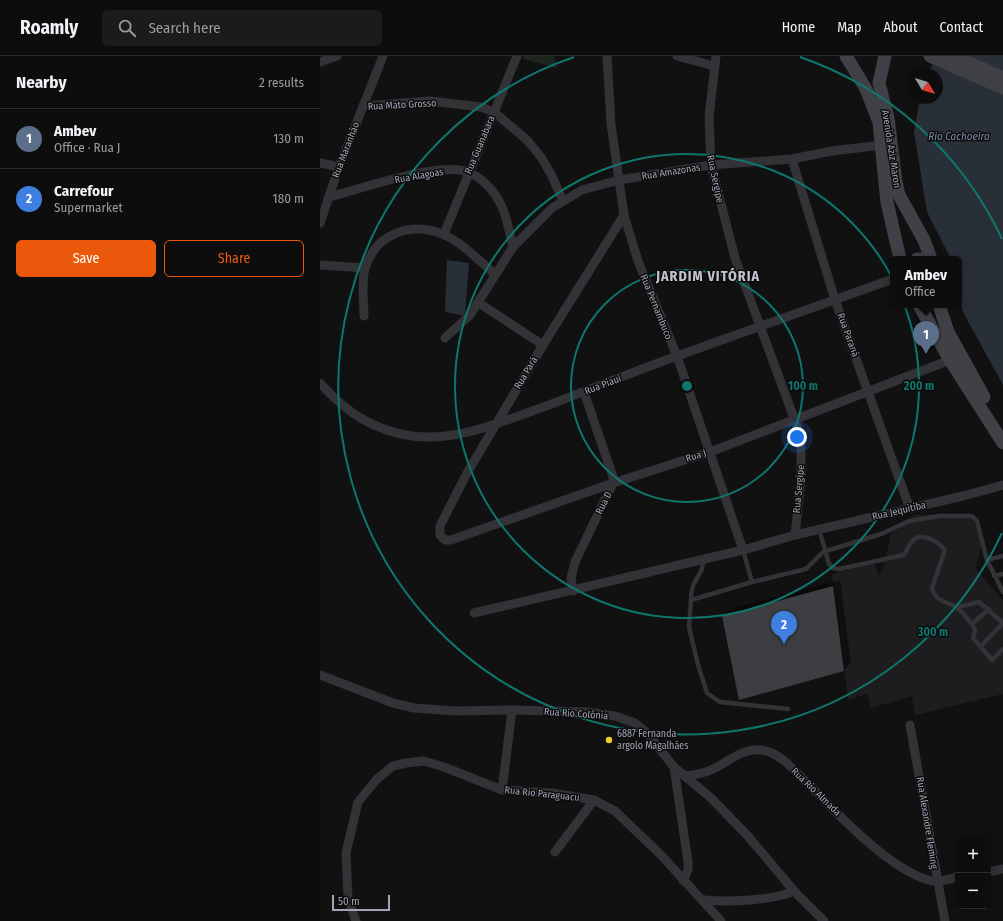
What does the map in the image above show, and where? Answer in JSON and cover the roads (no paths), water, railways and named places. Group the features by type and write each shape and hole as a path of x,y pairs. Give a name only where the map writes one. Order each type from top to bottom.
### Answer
{"main road":[{"name":"Avenida Aziz Maron","path":"846,56 866,89 879,122 887,202 899,256"},
{"name":"Avenida Aziz Maron","path":"886,56 879,83 888,118 896,182 899,195 924,240 930,256"},
{"path":"930,56 1003,88"},
{"path":"954,56 1003,78"},
{"path":"920,308 950,360 1003,442"},
{"path":"940,308 948,332 956,348 1003,427"}],"street":[{"path":"320,62 336,56"},
{"name":"Rua Maranhão","path":"320,223 339,167 382,56"},
{"name":"Rua Guanabara","path":"444,234 468,172 517,56"},
{"name":"Rua Pernambuco","path":"607,56 611,124 624,215 638,261 677,356 743,550"},
{"path":"677,56 714,66"},
{"name":"Rua Sergipe","path":"716,56 709,117 711,165 735,258 795,419 800,437 802,455 800,498 795,535"},
{"name":"Rua Mato Grosso","path":"363,106 430,102 481,107 494,112 527,140 541,157 551,174 563,201"},
{"name":"Rua Amazonas","path":"444,338 470,315 479,303 495,274 512,248 552,208 582,190 619,180 711,165 792,159 832,151 882,145"},
{"name":"Rua Paraná","path":"792,159 835,300 910,509"},
{"path":"320,163 339,167"},
{"name":"Rua Alagoas","path":"328,197 432,171 457,170 468,172 490,187 500,201 512,248"},
{"name":"Rua Pará","path":"440,535 440,526 467,473 543,345 624,215"},
{"path":"364,316 363,285 365,268 374,248 383,239 393,233 418,229 444,234 458,243 495,274"},
{"path":"320,265 365,268"},
{"name":"Rua Piauí","path":"320,383 349,412 387,430 413,436 444,436 496,424 677,356 890,280"},
{"path":"479,303 543,345"},
{"name":"Rua J","path":"440,535 445,540 452,540 613,482 710,452 950,360"},
{"name":"Rua D","path":"573,591 571,578 575,562 613,482 613,477 584,392"},
{"name":"Rua Jequitiba","path":"795,535 820,533 1003,485"},
{"path":"474,613 702,560 795,535"},
{"name":"Rua Rio Colônia","path":"320,675 393,703 414,708 455,711 512,710 589,712 615,716 635,723 647,733 674,767 711,798 748,835 794,891 824,921"},
{"path":"502,790 512,710"},
{"name":"Rua Alexandre Fleming","path":"910,724 944,921"},
{"name":"Rua Rio Almada","path":"685,776 697,775 712,770 752,750 769,752 777,756 794,770 866,840 887,858 917,875 936,881"},
{"name":"Rua Rio Paraguacu","path":"356,921 348,898 346,853 358,802 377,779 393,766 406,762 424,761 444,767 502,790 552,794 594,800 616,811 634,827 684,881 704,900 721,921"},
{"path":"674,767 688,862 688,870 684,881"},
{"path":"555,852 594,800"},
{"path":"991,871 1003,869"},
{"path":"936,881 955,878"},
{"path":"704,900 768,899 784,896 794,891"}],"lane":[{"path":"691,600 752,582 806,569 821,553 828,549 881,534 909,521 939,516 969,515 974,517 977,521 987,560 1003,592"},
{"path":"820,533 829,564 833,568 838,569 904,555 913,540 919,538 934,540 945,550 932,588 933,594 937,599 958,607 975,629 972,638 992,660 1003,649"},
{"path":"743,550 752,582"},
{"path":"987,560 1003,556"},
{"path":"702,560 703,568 691,589 689,627 698,665 707,693 720,702 788,709"},
{"path":"994,576 1003,574"},
{"path":"958,607 979,602 989,609 1003,623 980,647"},
{"path":"972,624 989,609"}],"water":[{"name":"Rio Cachoeira","path":"937,56 1003,56 1003,385 963,312 962,256 949,256 927,212 914,132 919,104 943,104 943,68 930,68"},
{"path":"447,260 469,263 465,316 445,312"}],"place":[{"name":"Ambev","path":"926,354"},
{"name":"Carrefour","path":"784,644"},
{"name":"6887 Fernanda argolo Magalhães","path":"609,740"}],"district":[{"name":"JARDIM VITÓRIA","path":"708,276"}]}
